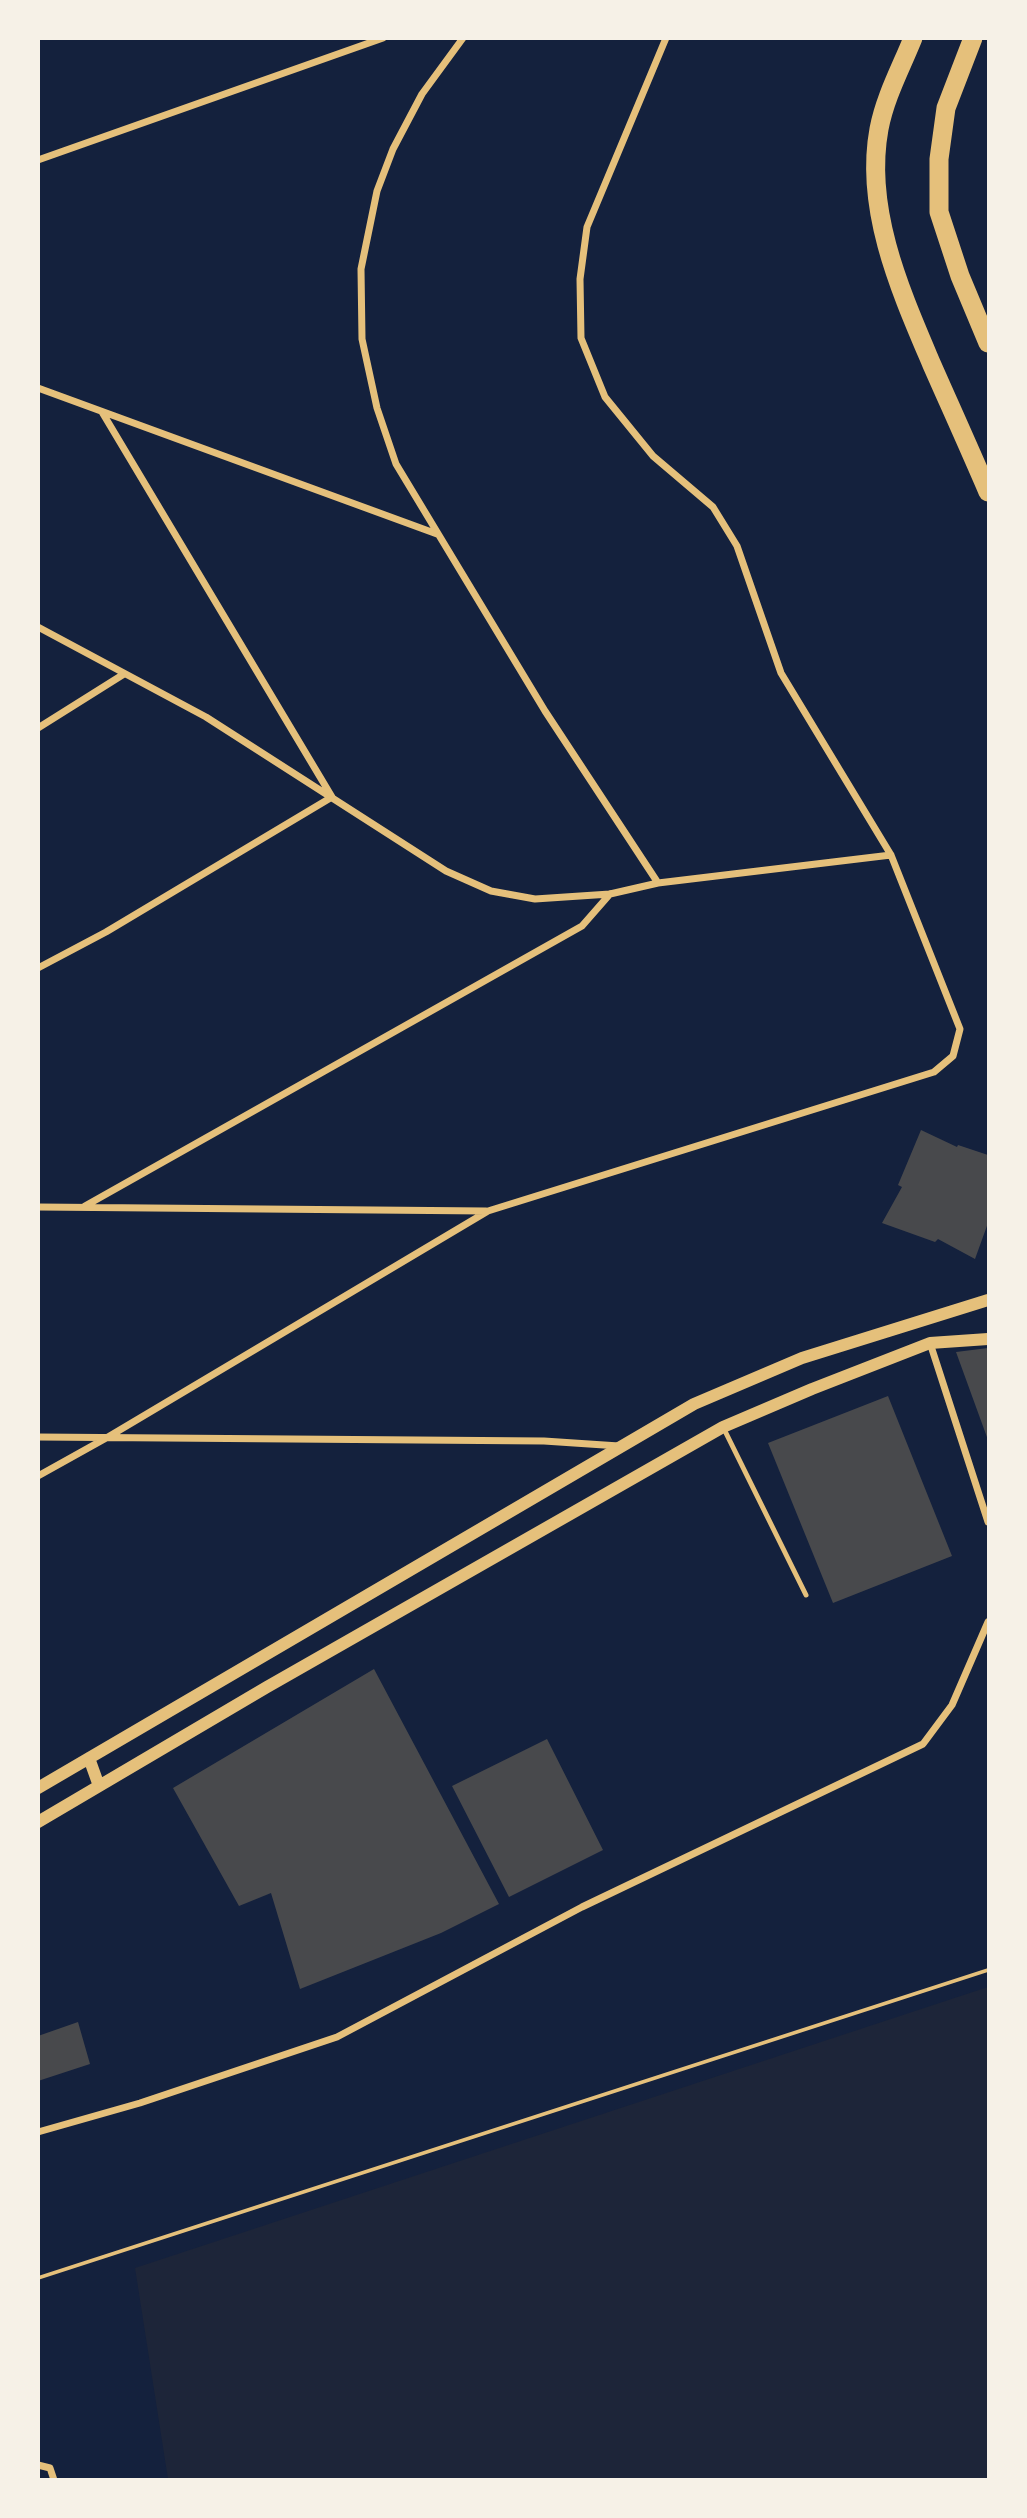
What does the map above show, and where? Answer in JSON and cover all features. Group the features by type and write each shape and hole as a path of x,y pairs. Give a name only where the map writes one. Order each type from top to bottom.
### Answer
{"highway":[{"path":"913,38 879,128 875,167 880,213 893,265 909,311 989,492"},
{"path":"973,38 946,108 939,159 939,212 960,276 989,343"}],"street":[{"path":"38,160 383,38"},
{"path":"463,38 422,94 393,149 377,191 361,269 362,339 377,408 396,464 437,534 545,711 658,883"},
{"path":"38,1476 488,1210 934,1072 953,1056 960,1029 891,855 781,673 737,546 713,507 653,456 605,397 582,338 580,279 587,227 666,38"},
{"path":"38,388 437,534"},
{"path":"102,412 332,797"},
{"path":"38,627 206,717 446,871 491,891 535,900 610,894 658,883 891,855"},
{"path":"38,728 124,674"},
{"path":"38,968 106,932 332,797"},
{"path":"85,1206 582,926 610,894"},
{"path":"38,1207 488,1210"},
{"path":"38,1788 694,1404 802,1359 989,1300"},
{"path":"38,1822 279,1680 723,1427 930,1343 989,1339"},
{"path":"930,1343 989,1522"},
{"path":"38,1437 544,1441 623,1446"},
{"path":"38,2132 140,2103 337,2038 582,1907 923,1744 952,1705 989,1622"},
{"path":"89,1758 99,1786"},
{"path":"38,2465 50,2468 54,2480"}],"lane":[{"path":"723,1427 806,1595"}],"path":[{"path":"38,2278 989,1970"}],"shaded area":[{"path":"988,1987 988,2479 168,2479 135,2268"}],"building":[{"path":"921,1130 957,1147 958,1145 988,1155 988,1223 975,1259 938,1239 935,1242 882,1223 902,1187 898,1185"},
{"path":"988,1348 988,1440 956,1352"},
{"path":"888,1396 952,1556 833,1603 768,1443"},
{"path":"374,1669 499,1904 441,1933 300,1989 271,1893 239,1906 173,1788"},
{"path":"547,1739 603,1850 509,1897 452,1786"},
{"path":"78,2022 90,2064 38,2081 38,2036"}]}
